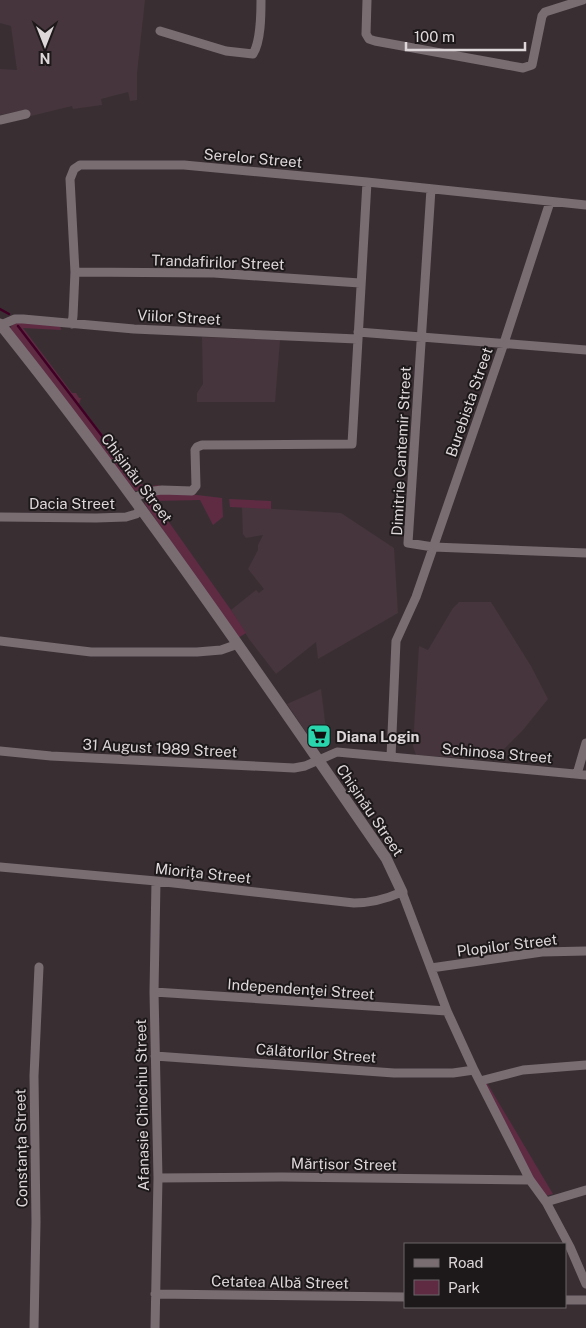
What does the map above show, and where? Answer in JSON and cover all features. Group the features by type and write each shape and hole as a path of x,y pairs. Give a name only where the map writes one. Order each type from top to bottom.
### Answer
{"street":[{"path":"160,31 226,51 253,54 260,24 261,0"},
{"path":"367,0 366,34 375,41 523,68 532,65 542,16 545,12 583,0"},
{"path":"0,120 26,114"},
{"name":"Serelor Street","path":"72,324 74,272 70,178 74,169 80,165 184,165 586,205"},
{"path":"134,498 162,490 192,491 196,486 195,450 202,445 352,444 367,182"},
{"name":"Dimitrie Cantemir Street","path":"430,189 408,543 433,547"},
{"path":"358,336 421,336 504,343 550,202"},
{"name":"Trandafirilor Street","path":"74,272 214,273 360,283"},
{"name":"Viilor Street","path":"0,324 15,319 134,329 358,336"},
{"name":"Chișinău Street","path":"0,324 142,509 386,858 402,892 447,1011 474,1070 530,1180 546,1202 570,1247 586,1284"},
{"name":"Burebista Street","path":"391,757 396,641 416,596 504,343 586,350"},
{"name":"Dacia Street","path":"0,517 126,517 136,514 142,509"},
{"path":"433,547 586,554"},
{"path":"0,641 91,652 197,652 221,650 238,644"},
{"path":"581,774 586,743"},
{"name":"31 August 1989 Street","path":"0,751 50,756 294,768 318,760"},
{"name":"Schinosa Street","path":"318,760 338,752 581,774"},
{"name":"Miorița Street","path":"0,866 354,903 384,900 402,892"},
{"name":"Afanasie Chiochiu Street","path":"154,1328 158,1178 154,992 156,881"},
{"name":"Plopilor Street","path":"431,968 542,952 586,951"},
{"name":"Constanța Street","path":"34,1328 36,1222 34,1076 39,968"},
{"name":"Independenței Street","path":"154,992 447,1011"},
{"name":"Călătorilor Street","path":"155,1056 394,1073 453,1073 474,1070"},
{"path":"480,1081 523,1070 586,1065"},
{"name":"Mărțisor Street","path":"158,1178 292,1177 530,1180"},
{"path":"546,1202 586,1190"},
{"name":"Cetatea Albă Street","path":"155,1294 404,1297"},
{"path":"566,1300 586,1300"}],"shaded area":[{"path":"0,0 145,0 137,73 137,100 130,101 128,92 101,99 102,105 73,109 72,106 27,117 25,110 0,115 0,69 17,70 11,26 0,23"},
{"path":"202,337 280,340 275,402 197,402 197,393 203,384"},
{"path":"242,507 341,513 394,548 398,613 318,659 316,642 276,674 249,639 231,610 256,590 259,593 264,589 248,569 263,535 246,538 243,534"},
{"path":"459,602 491,602 531,666 548,699 523,730 493,760 416,755 413,746 419,646 428,650 453,608"},
{"path":"321,689 328,749 318,745 320,741 308,735 287,704"}],"green space":[{"path":"22,321 60,324 61,330 23,328 72,393 76,393 81,398 79,404 140,483 145,487 160,486 135,491 9,330 12,325"},
{"path":"172,492 222,498 223,517 213,525 200,500 154,501 246,633 238,638 145,504 145,500 149,495"},
{"path":"229,499 271,501 271,509 230,507"},
{"path":"487,1083 553,1194 546,1196 532,1178 485,1084"}],"waterway":[{"path":"0,309 9,314"},
{"path":"18,326 112,449"}],"place":[{"name":"Diana Login","path":"319,736"}]}
